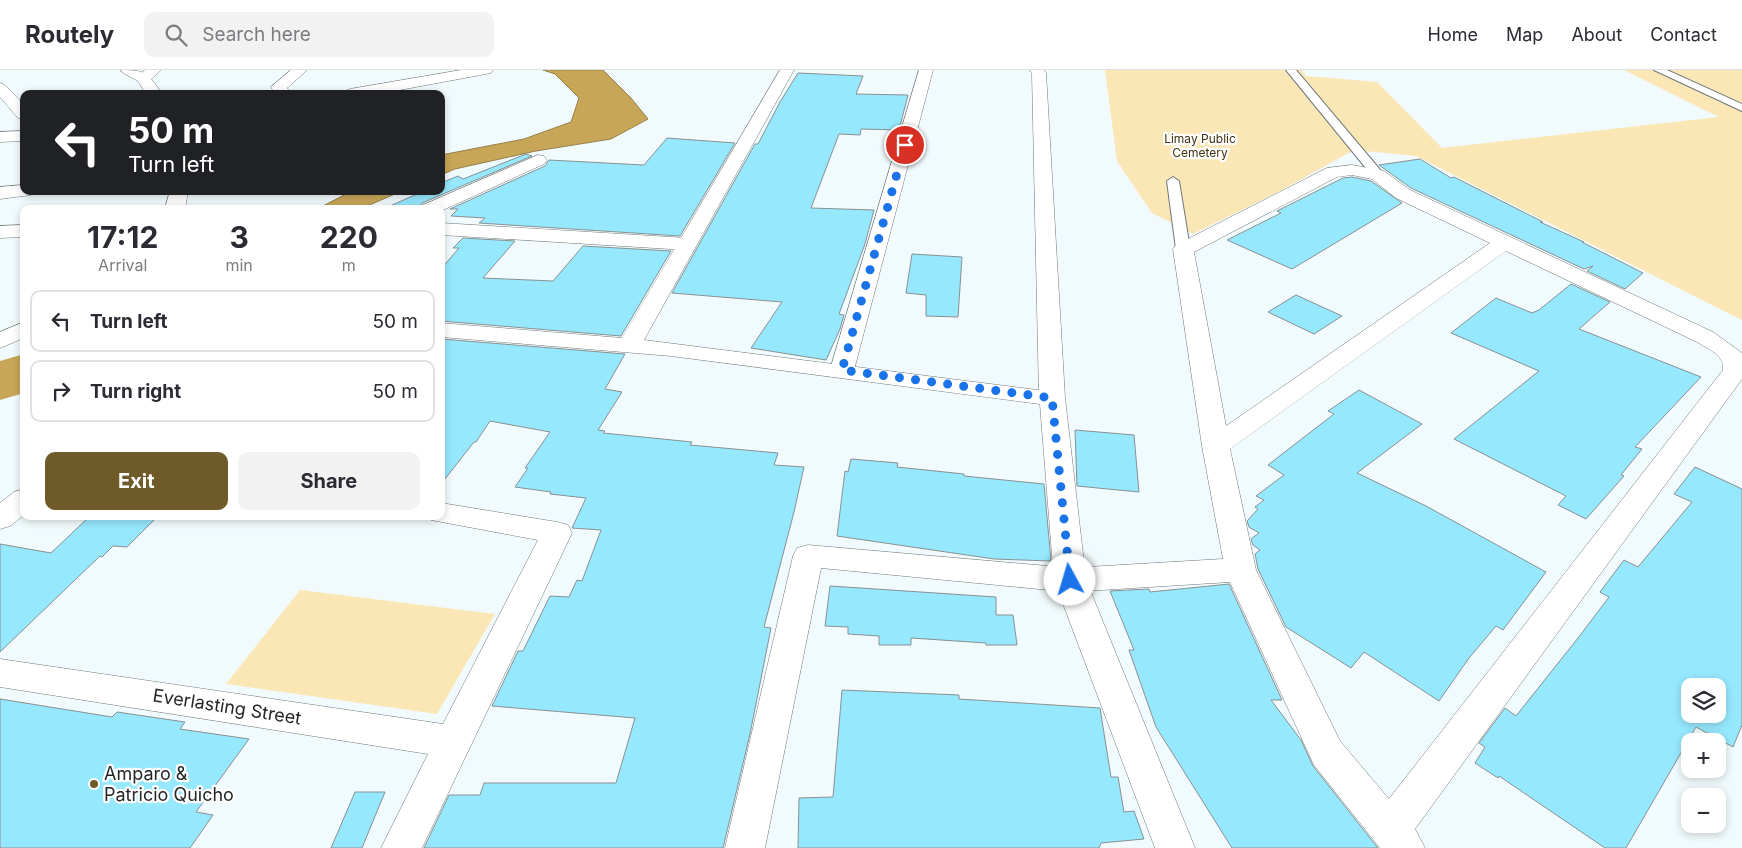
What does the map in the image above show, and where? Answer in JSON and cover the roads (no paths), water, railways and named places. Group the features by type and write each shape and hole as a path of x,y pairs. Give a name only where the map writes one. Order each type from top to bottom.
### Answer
{"street":[{"path":"128,70 149,74 153,90"},
{"path":"281,90 279,87 300,70"},
{"path":"373,90 486,70"},
{"path":"629,346 787,70"},
{"path":"842,370 926,70"},
{"path":"1037,70 1052,398 1070,580 1175,848"},
{"path":"0,88 20,110"},
{"path":"0,137 20,136"},
{"path":"439,205 538,160"},
{"path":"1352,170 1378,175 1403,194 1705,337 1725,350 1736,363 1729,379 1398,839 1327,753 1240,570 1216,446 1183,249 1333,172 1352,170"},
{"path":"0,193 20,191"},
{"path":"445,229 687,244"},
{"path":"0,232 20,230"},
{"path":"1216,446 1504,243"},
{"path":"445,330 671,349 1052,398"},
{"path":"0,341 20,331"},
{"path":"0,520 20,502"},
{"path":"401,848 557,532 445,514"},
{"path":"745,848 808,556 1070,580 1240,570"},
{"name":"Everlasting Street","path":"0,673 454,742"}],"lane":[{"path":"1291,70 1378,175"},
{"path":"1659,70 1742,108"},
{"path":"1173,181 1183,249"}],"waterway":[{"path":"0,383 20,372"}],"place":[{"name":"Amparo & Patricio Quicho","path":"94,784"}],"park label":[{"name":"Limay Public Cemetery","path":"1200,146"}]}
